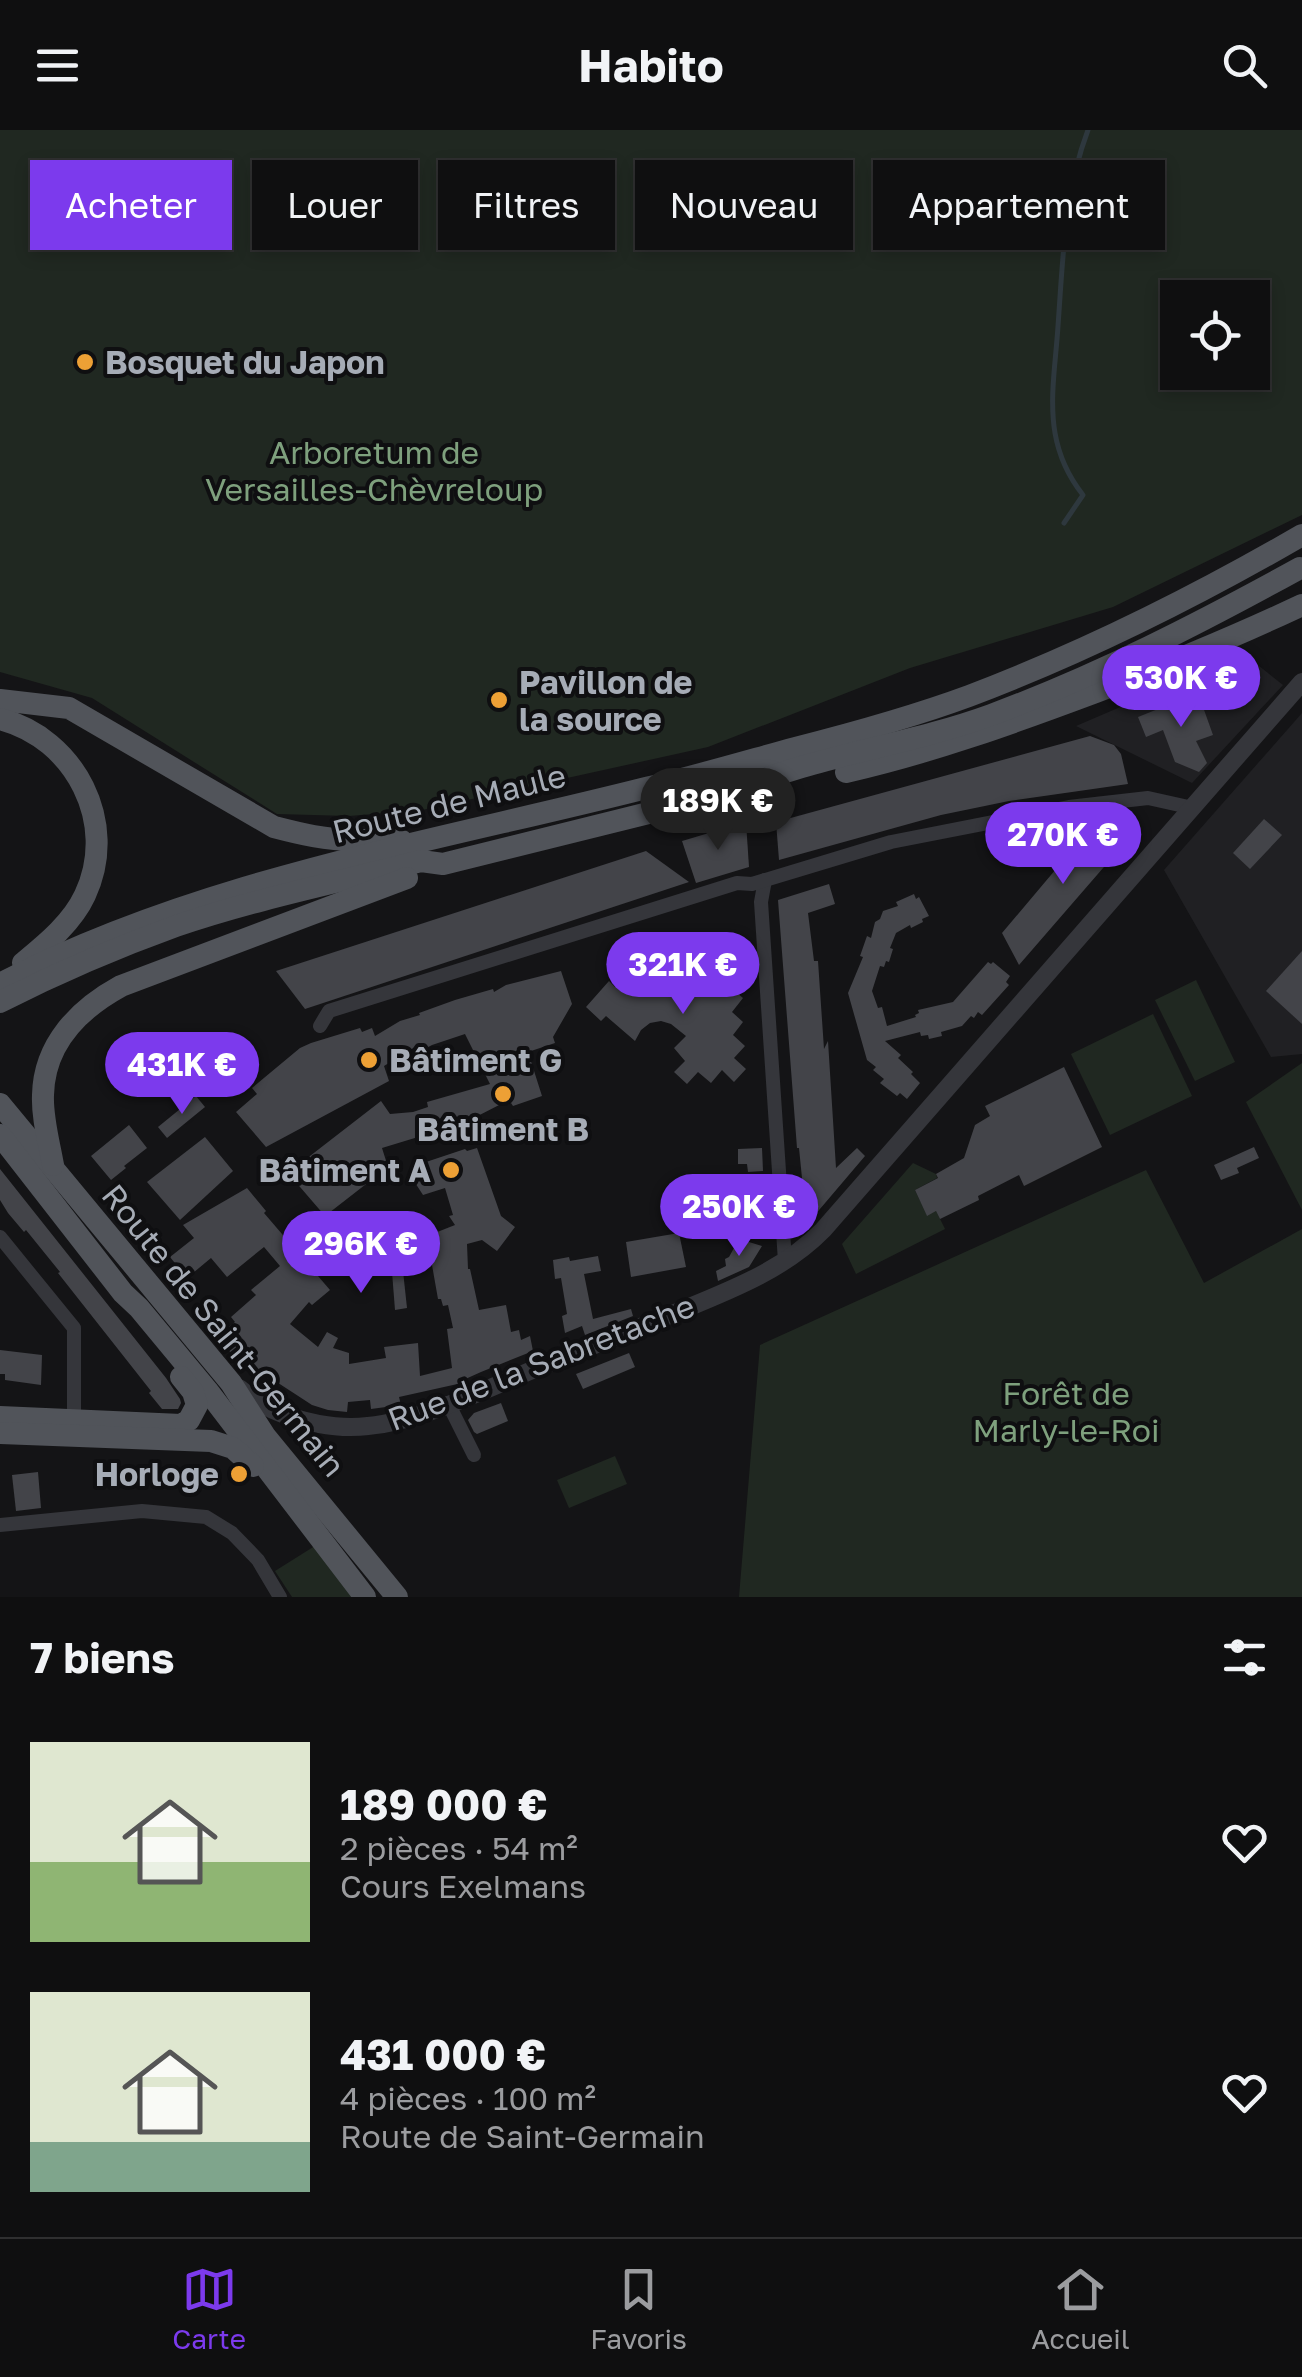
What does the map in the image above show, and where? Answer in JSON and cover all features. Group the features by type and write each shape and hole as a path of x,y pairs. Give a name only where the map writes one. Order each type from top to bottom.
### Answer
{"main road":[{"name":"Route de Maule","path":"0,983 72,949 175,909 308,871 645,789 893,722 1098,643 1232,576 1302,535"},
{"name":"Route de Maule","path":"0,1002 51,976 178,926 238,908 420,861 443,864 729,793 761,779 989,716 1204,621 1301,561"},
{"path":"1232,576 1301,561"},
{"path":"729,793 760,791 908,758 997,730 1209,648 1302,605"},
{"path":"0,700 69,708 274,827 309,836 387,838 420,844"},
{"path":"0,718 37,734 58,750 74,770 88,796 96,823 97,847 85,895 69,920 0,983"},
{"path":"54,1171 44,1120 42,1094 46,1070 56,1043 76,1018 102,996 443,864"},
{"name":"Route de Saint-Germain","path":"0,1104 231,1383 265,1436 397,1597"},
{"name":"Route de Saint-Germain","path":"0,1136 123,1292 207,1390 365,1597"},
{"path":"0,1416 171,1426 189,1420 197,1404 193,1392 130,1315 123,1292"},
{"path":"0,1433 211,1442 233,1448 263,1476 272,1476"}],"street":[{"name":"Rue de la Sabretache","path":"231,1383 266,1408 306,1420 365,1427 395,1422 736,1287 785,1261 823,1230 1302,682"},
{"path":"320,1026 329,1011 737,883 752,884 890,842 1069,808 1148,798 1193,808"},
{"path":"765,880 761,902 785,1261"},
{"path":"0,1237 74,1328 74,1420"},
{"path":"448,1403 474,1455"},
{"path":"0,1525 142,1511 206,1517 232,1533 258,1560 280,1597"}],"shaded area":[{"path":"1244,654 1283,685 1192,783 1076,726"},
{"path":"1302,713 1302,1054 1271,1057 1164,870"}],"green space":[{"name":"Arboretum de Versailles-Chèvreloup","path":"0,130 1302,130 1302,515 1113,607 910,668 708,747 422,810 349,816 277,814 92,698 0,672"},
{"path":"1196,980 1235,1062 1195,1081 1155,1000"},
{"path":"1153,1014 1192,1096 1110,1135 1071,1054"},
{"path":"1302,1063 1302,1210 1246,1102"},
{"path":"913,1163 936,1174 937,1178 915,1190 927,1215 936,1211 945,1229 856,1274 842,1244"},
{"name":"Forêt de Marly-le-Roi","path":"1146,1170 1204,1283 1302,1229 1302,1597 739,1597 760,1345"},
{"path":"615,1456 627,1484 569,1508 557,1480"},
{"path":"318,1544 356,1597 292,1597 275,1571"}],"building":[{"path":"1198,693 1213,735 1196,741 1207,763 1199,772 1175,762 1163,730 1146,737 1138,717"},
{"path":"1090,736 1114,745 1121,754 1128,784 941,815 779,860 776,822"},
{"path":"1264,819 1282,835 1250,869 1233,853"},
{"path":"746,822 749,867 696,883 682,841"},
{"path":"1120,824 1123,845 1019,965 1002,933 1072,850 1069,831"},
{"path":"646,851 689,882 305,1009 276,971"},
{"path":"829,884 835,904 808,913 814,961 818,961 824,1049 828,1041 836,1168 857,1148 865,1156 814,1216 805,1208 797,1148 778,900"},
{"path":"914,894 929,916 896,933 889,962 880,966 872,991 887,1026 916,1017 918,1010 953,1002 988,962 1010,976 1006,982 1009,985 982,1015 978,1012 962,1026 929,1039 920,1032 885,1041 901,1055 898,1058 920,1083 907,1099 880,1083 884,1079 867,1060 848,993 875,922 883,911"},
{"path":"1302,951 1302,1024 1266,991"},
{"path":"682,965 695,977 706,966 718,977 730,965 742,975 731,988 743,998 732,1012 743,1022 733,1035 745,1046 734,1058 746,1069 734,1082 722,1070 711,1083 698,1072 687,1084 674,1072 685,1061 674,1048 686,1036 671,1024 650,1023 635,1041 606,1016 601,1021 586,1007 609,981 615,987 629,971 652,992"},
{"path":"561,971 572,1004 553,1037 555,1043 528,1052 542,1096 513,1106 505,1102 464,1123 382,1148 388,1167 325,1216 288,1173 381,1101 390,1114 413,1112 428,1107 427,1102 490,1084 465,1034 417,1053 415,1047 384,1066 389,1081 266,1147 236,1112 257,1094 252,1088 311,1043 360,1028 362,1032 372,1028 375,1036 400,1021 455,1000"},
{"path":"1064,1067 1102,1147 1024,1186 1019,1175 940,1219 936,1211 927,1216 915,1190 964,1158 975,1125 990,1116 985,1106"},
{"path":"196,1096 205,1107 167,1138 158,1127"},
{"path":"129,1125 147,1148 111,1180 91,1156"},
{"path":"205,1137 233,1171 180,1220 147,1182"},
{"path":"1254,1147 1259,1158 1221,1180 1214,1165"},
{"path":"477,1148 501,1216 515,1227 497,1251 482,1240 467,1244 468,1269 479,1310 506,1305 511,1332 519,1330 521,1340 530,1336 533,1351 462,1383 399,1397 401,1405 371,1409 370,1400 348,1402 347,1412 312,1405 226,1349 216,1337 235,1322 231,1317 256,1295 251,1290 280,1266 264,1247 227,1277 211,1258 187,1278 170,1257 194,1238 183,1225 247,1188 330,1290 312,1305 309,1302 290,1324 318,1347 327,1332 338,1338 333,1348 349,1353 349,1364 386,1358 384,1347 418,1343 420,1376 452,1368 447,1329 453,1328 448,1305 443,1306 438,1299 432,1265 394,1266 392,1251 400,1251 399,1242 417,1240 455,1225 449,1216 453,1215 445,1188 423,1195 410,1175 423,1163"},
{"path":"762,1148 763,1171 748,1172 747,1164 738,1164 738,1149"},
{"path":"0,1169 166,1378 180,1399 178,1409 162,1409 60,1272 8,1213 0,1200"},
{"path":"754,1196 754,1215 714,1217 713,1199"},
{"path":"679,1233 686,1267 631,1277 626,1242"},
{"path":"739,1239 762,1246 749,1267 718,1281 716,1271 726,1266 725,1259"},
{"path":"598,1256 601,1271 584,1274 593,1319 631,1309 633,1316 585,1335 582,1326 565,1333 562,1316 567,1314 561,1278 555,1279 553,1260"},
{"path":"403,1271 407,1308 395,1310 392,1272"},
{"path":"0,1350 42,1355 41,1385 5,1380 5,1374 0,1374"},
{"path":"629,1353 635,1367 583,1389 576,1374"},
{"path":"501,1403 508,1421 474,1432 468,1420 474,1413"},
{"path":"38,1472 41,1508 16,1511 12,1475"}],"waterway":[{"path":"1064,523 1083,495 1069,473 1057,441 1054,379 1066,226 1088,130"}],"place":[{"name":"Bosquet du Japon","path":"85,362"},
{"name":"Pavillon de la source","path":"499,700"},
{"name":"Bâtiment G","path":"369,1060"},
{"name":"Bâtiment B","path":"503,1094"},
{"name":"Bâtiment A","path":"451,1170"},
{"name":"Horloge","path":"239,1474"}]}
